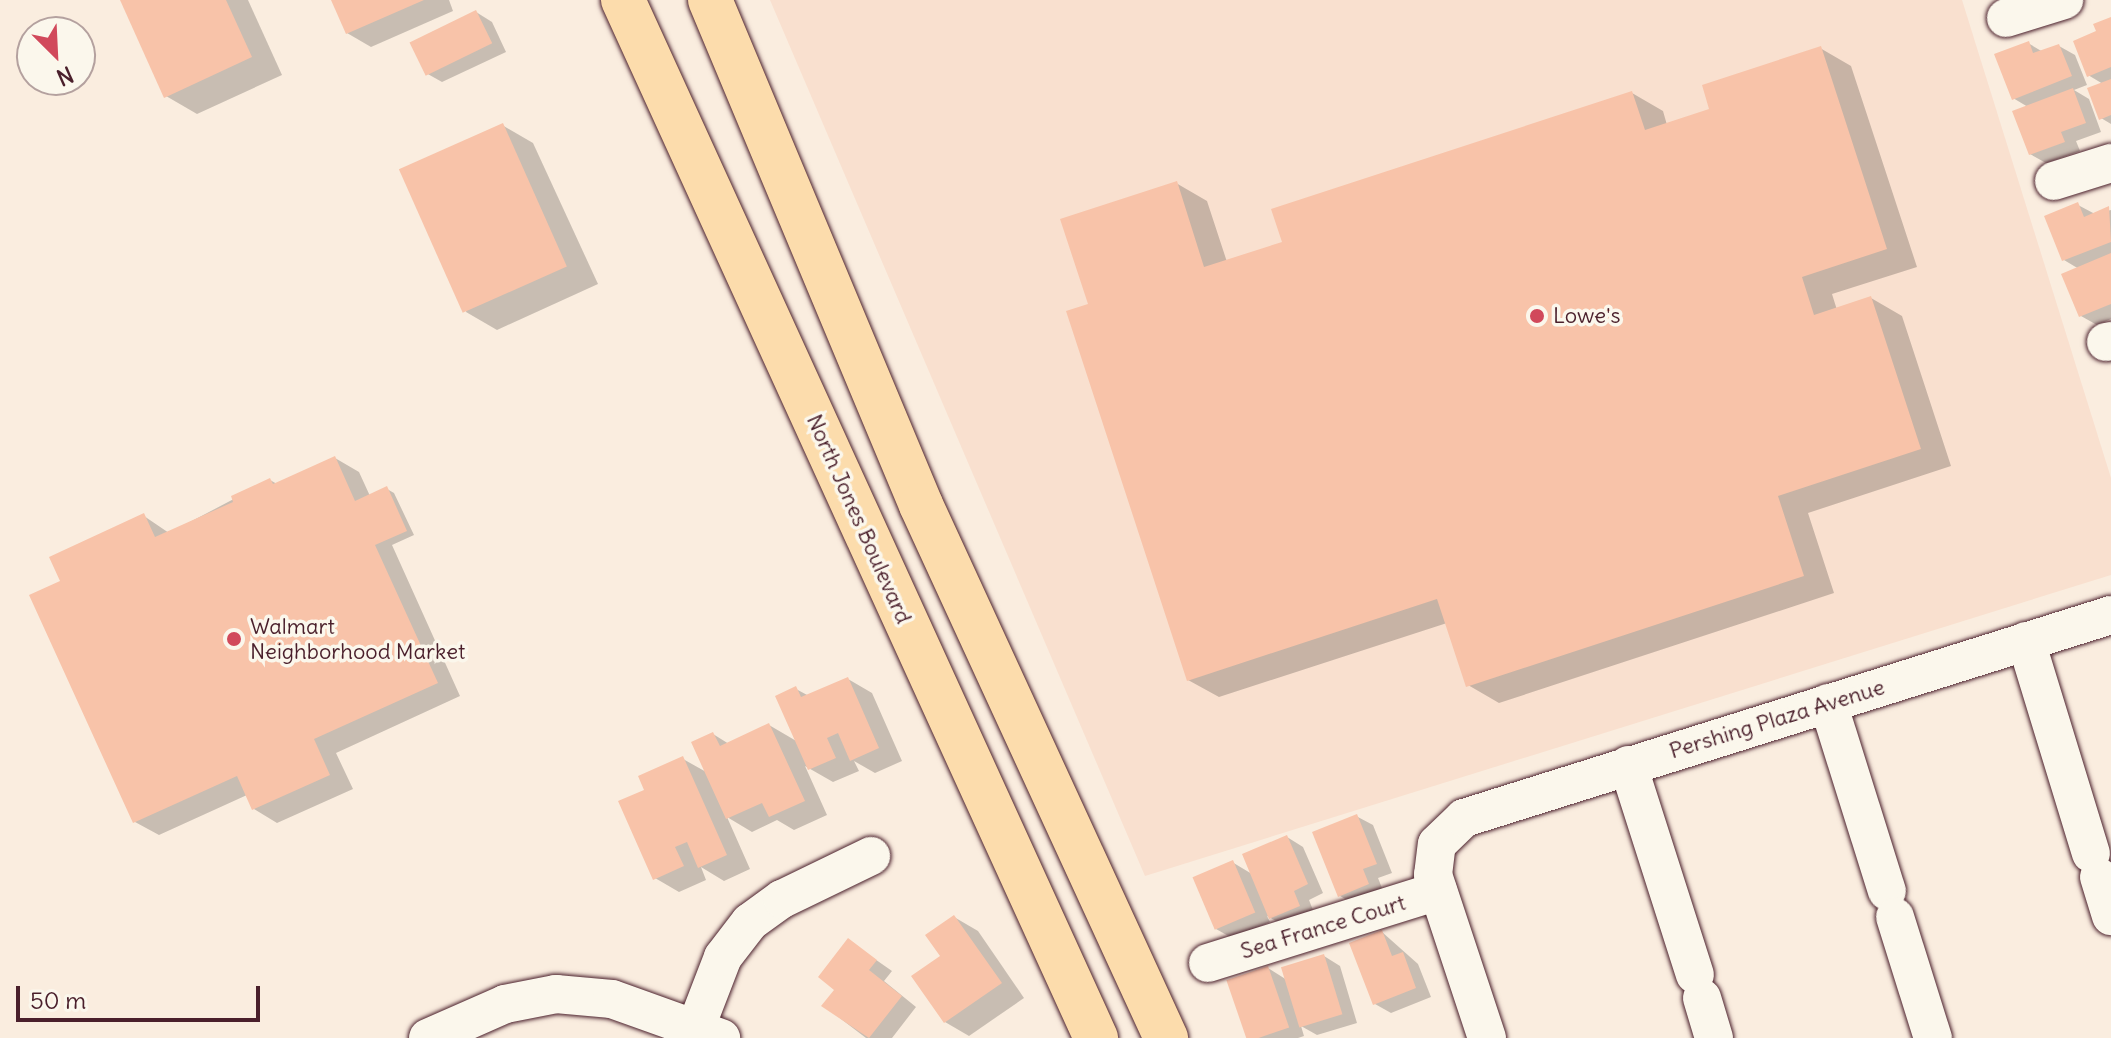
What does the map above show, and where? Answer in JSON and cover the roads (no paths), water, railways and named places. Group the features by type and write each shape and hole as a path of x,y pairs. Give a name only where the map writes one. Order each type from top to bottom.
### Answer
{"main road":[{"name":"North Jones Boulevard","path":"623,0 1096,1038"},
{"path":"710,0 921,505 1166,1038"},
{"path":"864,529 921,505"}],"street":[{"path":"2006,18 2064,0"},
{"path":"2054,181 2111,163"},
{"name":"Pershing Plaza Avenue","path":"1438,891 1433,859 1448,831 1483,810 2111,615"},
{"path":"2026,641 2111,916"},
{"path":"1828,703 1933,1038"},
{"path":"1628,765 1714,1038"},
{"path":"428,1038 505,1004 556,994 612,999 708,1033 723,957 750,922 782,899 871,856"},
{"path":"1438,891 1483,1037"},
{"name":"Sea France Court","path":"1208,963 1438,891"}],"place":[{"name":"Lowe's","path":"1537,316"},
{"name":"Walmart Neighborhood Market","path":"234,639"}]}
